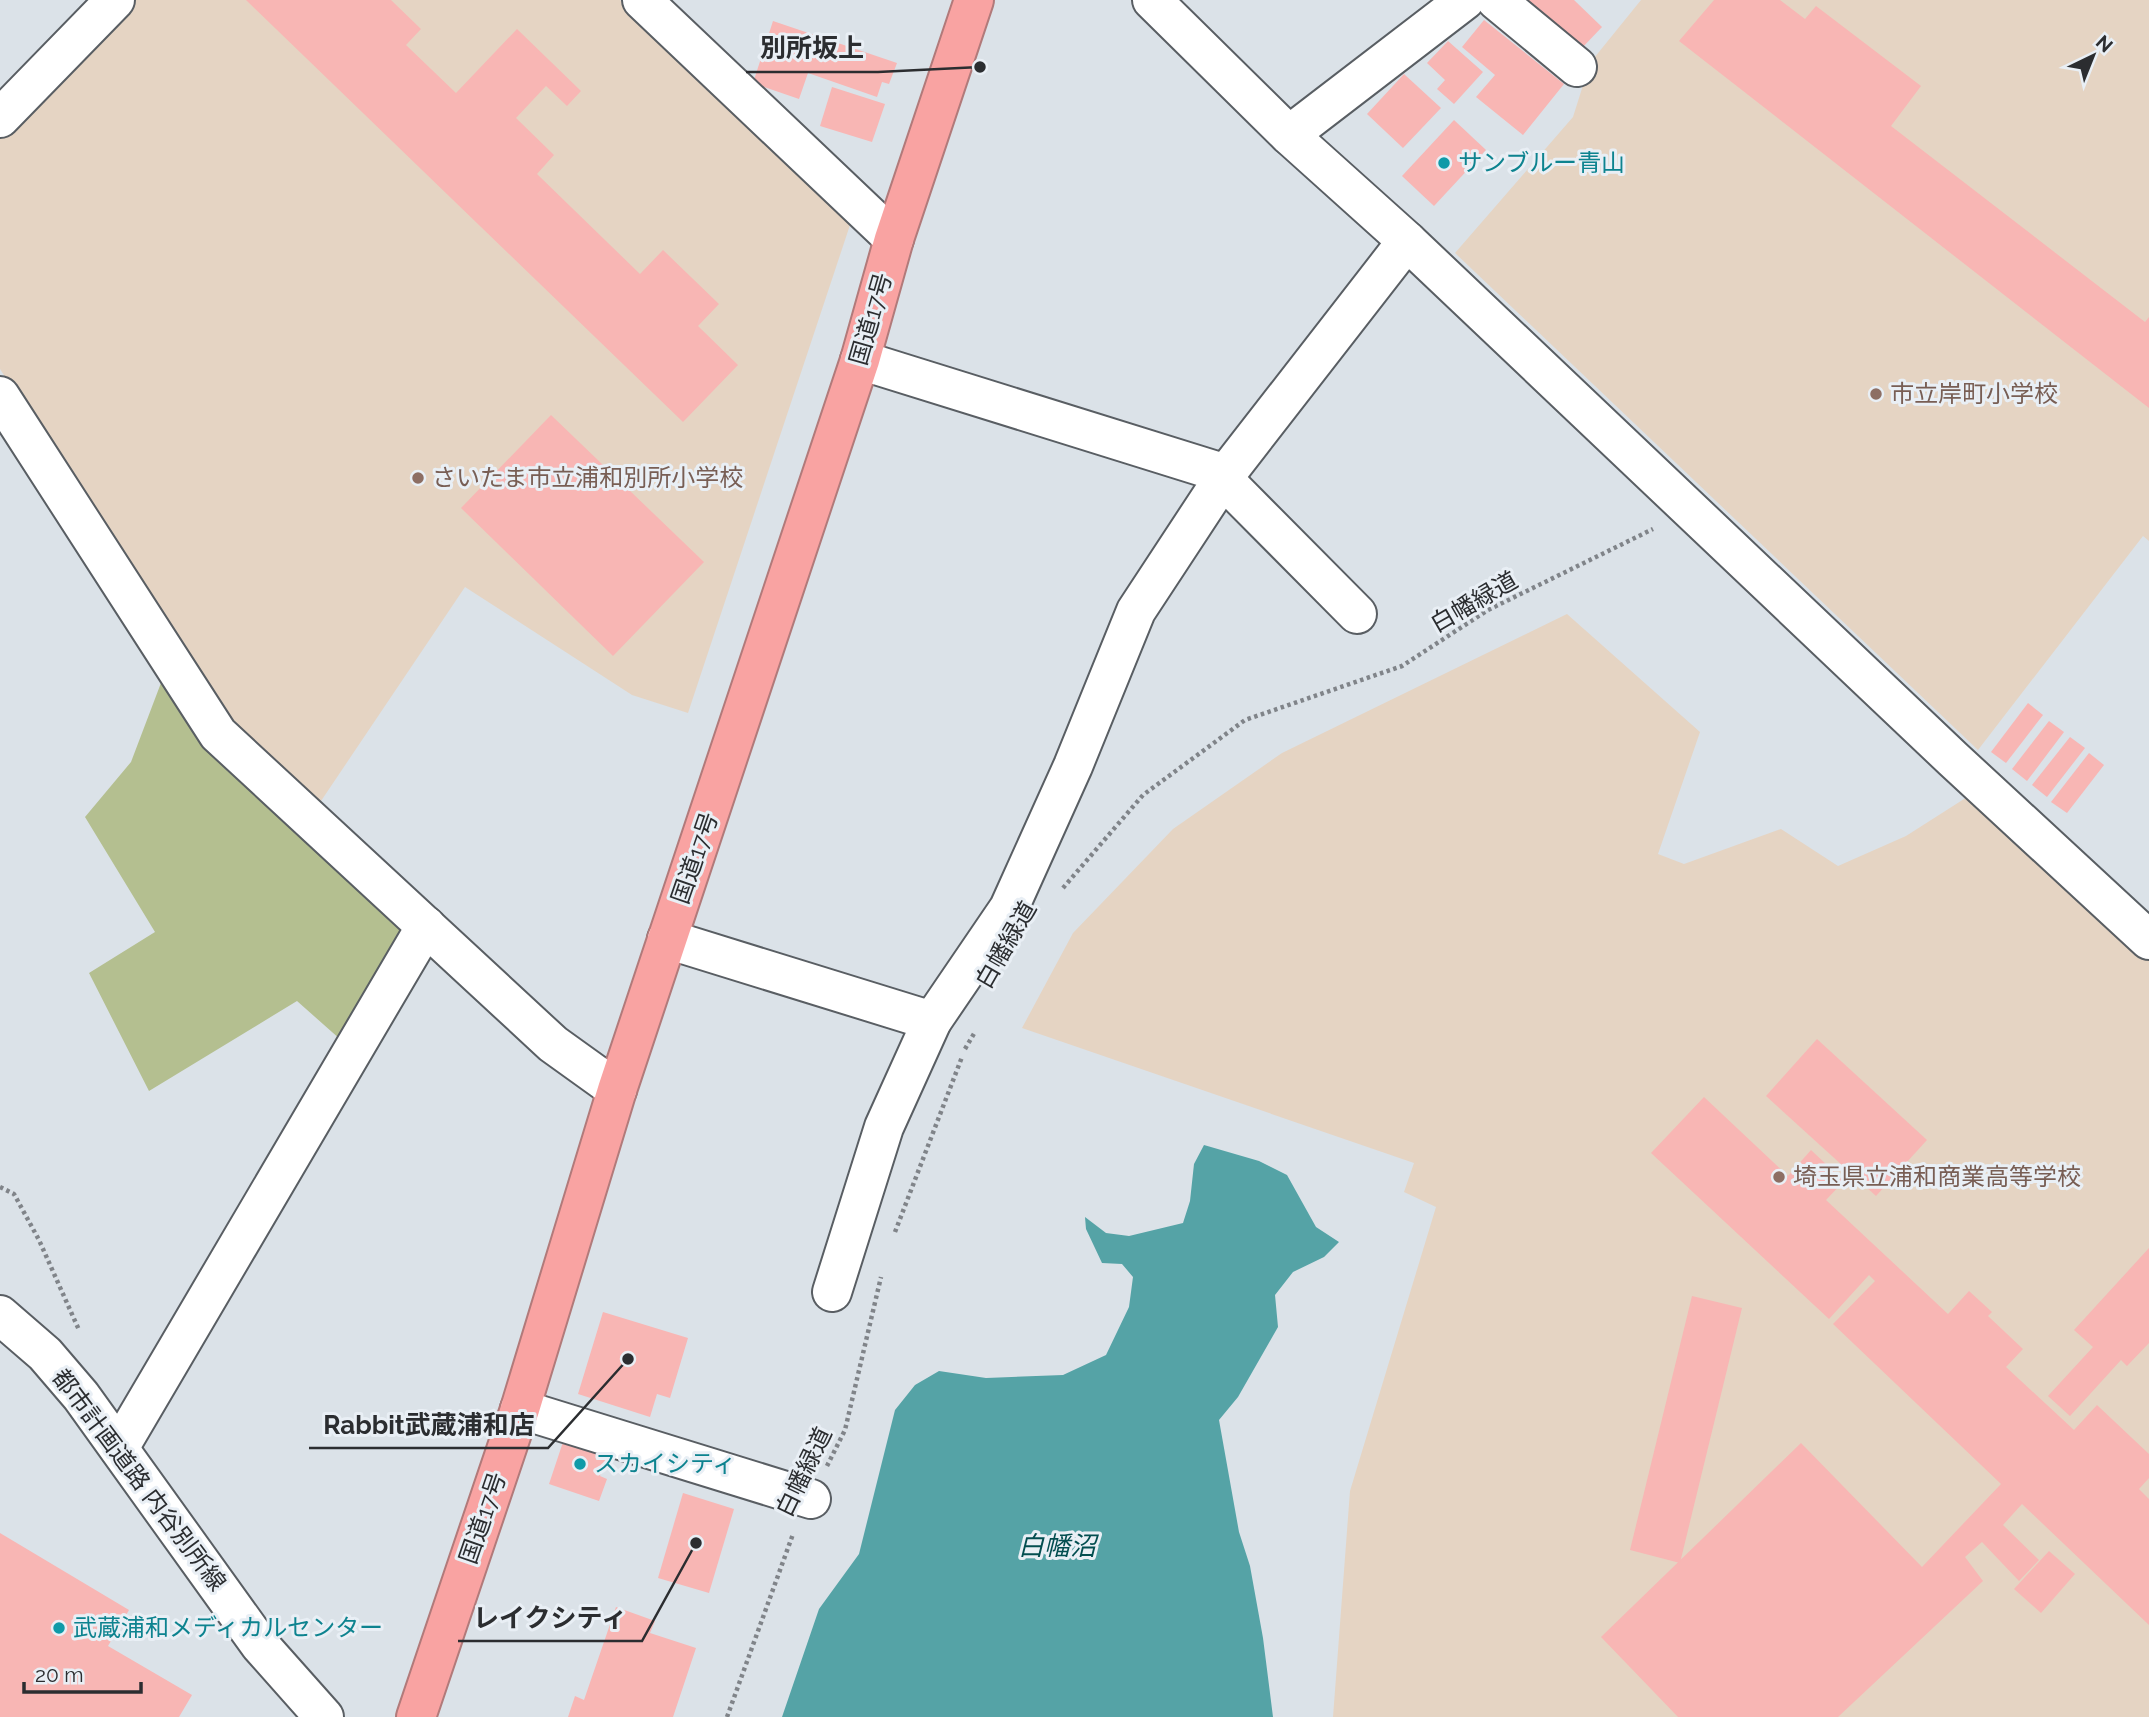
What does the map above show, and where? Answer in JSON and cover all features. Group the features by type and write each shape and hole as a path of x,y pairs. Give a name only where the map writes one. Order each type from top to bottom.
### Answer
{"highway":[{"name":"国道17号","path":"416,1717 520,1409 617,1090 860,360 894,239 974,0"}],"street":[{"path":"0,118 116,0"},
{"path":"642,0 894,239"},
{"path":"1152,0 1289,135 1407,241 1953,759 2149,940"},
{"path":"1289,135 1465,0"},
{"path":"1496,0 1577,67"},
{"path":"832,1293 884,1127 932,1021 1009,908 1073,766 1136,611 1224,477 1407,241"},
{"path":"860,360 1224,477 1357,614"},
{"path":"0,396 218,734 553,1044 617,1090"},
{"path":"119,1448 426,926"},
{"path":"667,939 932,1021"},
{"name":"都市計画道路 内谷別所線","path":"0,1315 44,1354 81,1396 260,1645 324,1717"},
{"path":"520,1409 811,1499"}],"path":[{"name":"白幡緑道","path":"1062,889 1143,795 1245,720 1402,666 1488,610 1691,511"},
{"name":"白幡緑道","path":"891,1242 965,1050 979,1027"},
{"path":"0,1187 14,1194 39,1240 79,1331"},
{"name":"白幡緑道","path":"727,1717 789,1543 845,1430 883,1269"}],"shaded area":[{"name":"さいたま市立浦和別所小学校","path":"136,0 620,0 850,225 688,713 632,695 465,587 321,801 232,726 0,369 0,138"},
{"name":"市立岸町小学校","path":"1641,0 2149,0 2149,541 2143,536 1978,750 1455,253 1573,117 1590,63"},
{"name":"埼玉県立浦和商業高等学校","path":"1567,614 1700,732 1658,854 1684,864 1781,829 1838,866 1906,836 1975,792 2149,954 2149,1717 1333,1717 1350,1491 1436,1207 1404,1192 1414,1163 1022,1028 1073,933 1173,829 1282,753"}],"green space":[{"path":"164,675 406,931 341,1040 297,1001 149,1091 89,973 155,932 85,817 131,762"}],"water":[{"name":"白幡沼","path":"1204,1145 1259,1161 1287,1175 1316,1227 1339,1242 1324,1257 1293,1272 1275,1295 1278,1327 1238,1397 1219,1420 1239,1532 1250,1566 1273,1717 782,1717 819,1609 859,1554 895,1410 915,1385 939,1371 986,1378 1063,1375 1106,1355 1129,1307 1133,1277 1122,1264 1102,1263 1086,1229 1085,1217 1106,1233 1129,1236 1183,1223 1190,1201 1194,1164"}],"building":[{"path":"246,0 391,0 421,29 406,45 456,93 517,29 581,91 567,106 546,86 516,118 554,155 537,174 640,274 663,250 719,304 698,326 738,365 683,422"},
{"path":"1527,0 1574,0 1602,27 1580,50"},
{"path":"1714,0 1780,0 1805,19 1816,6 1921,86 1891,126 2145,322 2149,317 2149,408 1679,41"},
{"path":"1484,20 1564,84 1523,135 1476,97 1495,75 1462,47"},
{"path":"773,21 897,63 889,84 882,82 877,97 808,73 799,99 753,83"},
{"path":"1448,41 1483,72 1454,104 1437,89 1445,80 1427,63"},
{"path":"1404,74 1441,108 1403,148 1367,114"},
{"path":"832,87 885,104 872,142 820,126"},
{"name":"サンブルー青山","path":"1454,120 1486,150 1434,206 1402,176"},
{"path":"551,415 704,562 613,656 461,508"},
{"path":"2028,703 2043,715 2006,763 1991,752"},
{"path":"2049,721 2064,732 2027,781 2012,769"},
{"path":"2070,737 2085,748 2047,797 2032,785"},
{"path":"2089,753 2104,765 2067,813 2051,802"},
{"path":"1817,1039 1927,1140 1876,1196 1766,1096"},
{"path":"1704,1097 1788,1176 1811,1150 1844,1181 1826,1200 1948,1314 1969,1291 1992,1312 1988,1316 2023,1349 2006,1367 2074,1430 2097,1405 2149,1454 2149,1478 2139,1489 2149,1499 2149,1625 2022,1504 2003,1525 2039,1560 2019,1581 1982,1542 1965,1557 1983,1581 1838,1717 1678,1717 1601,1637 1801,1443 1922,1567 2001,1484 1833,1324 1875,1281 1869,1275 1829,1319 1651,1153"},
{"path":"2149,1248 2149,1343 2127,1366 2121,1360 2070,1416 2048,1396 2093,1347 2074,1330"},
{"path":"1692,1296 1742,1308 1680,1563 1630,1550"},
{"path":"603,1312 688,1338 670,1398 657,1394 650,1417 578,1394"},
{"name":"スカイシティ","path":"565,1436 609,1452 600,1476 607,1479 599,1501 549,1484"},
{"path":"683,1493 734,1509 709,1593 658,1578"},
{"name":"武蔵浦和メディカルセンター","path":"0,1533 129,1610 108,1646 192,1695 179,1717 0,1717"},
{"path":"2049,1551 2075,1574 2041,1613 2014,1589"},
{"path":"616,1607 655,1621 650,1633 696,1648 673,1717 568,1717 575,1696 584,1700"}],"place":[{"name":"別所坂上","path":"980,67"},
{"name":"サンブルー青山","path":"1444,163"},
{"name":"市立岸町小学校","path":"1876,394"},
{"name":"さいたま市立浦和別所小学校","path":"418,478"},
{"name":"埼玉県立浦和商業高等学校","path":"1779,1177"},
{"name":"Rabbit武蔵浦和店","path":"628,1359"},
{"name":"スカイシティ","path":"580,1464"},
{"name":"レイクシティ","path":"696,1543"},
{"name":"武蔵浦和メディカルセンター","path":"59,1628"}]}
